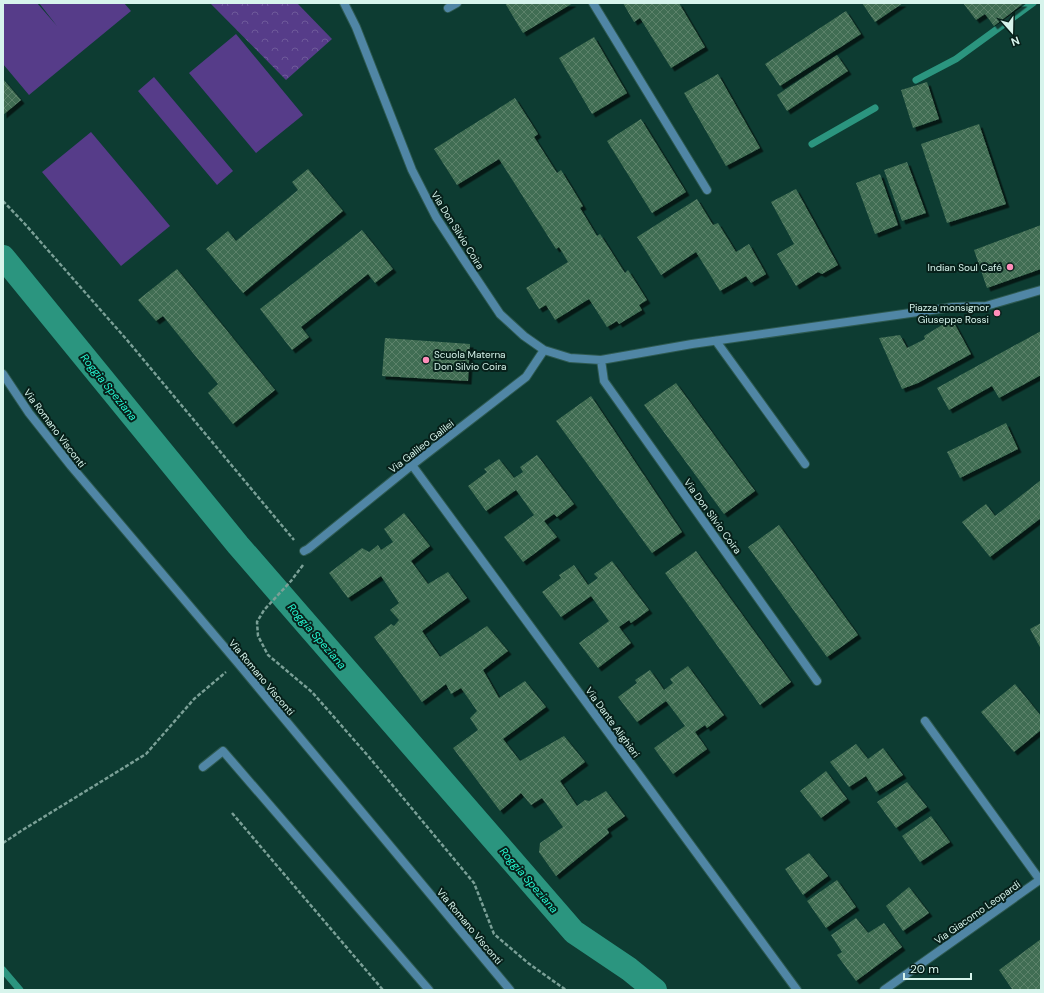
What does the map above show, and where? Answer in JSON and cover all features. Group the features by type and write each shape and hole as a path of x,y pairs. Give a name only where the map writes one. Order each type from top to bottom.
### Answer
{"street":[{"name":"Via Don Silvio Coira","path":"344,3 356,28 412,170 436,217 500,314 524,336 544,350 570,358 601,360 692,344 953,308 986,306 1041,290"},
{"path":"448,8 457,3"},
{"path":"593,3 707,190"},
{"path":"716,341 805,464"},
{"name":"Via Galileo Galilei","path":"304,551 526,377 544,350"},
{"name":"Via Don Silvio Coira","path":"601,360 604,381 817,681"},
{"name":"Via Romano Visconti","path":"3,374 29,413 71,466 237,662 510,990"},
{"name":"Via Dante Alighieri","path":"412,465 797,990"},
{"path":"926,721 1040,879"},
{"path":"203,767 223,751 429,990"},
{"name":"Via Giacomo Leopardi","path":"884,990 1040,879"}],"path":[{"path":"3,200 127,340 304,551"},
{"path":"291,581 264,610 257,622 258,636 268,656 312,692 369,757 474,883 494,934 528,963 566,990"},
{"path":"3,843 146,754 194,699 237,662"},
{"path":"232,813 383,990"}],"green space":[{"path":"3,3 37,3 57,26 39,3 124,3 131,11 29,95 3,64"},
{"path":"210,3 297,3 332,39 286,80"},
{"path":"236,34 303,115 256,153 189,73"},
{"path":"154,77 233,171 217,185 138,91"},
{"path":"91,132 170,226 121,266 42,172"}],"building":[{"path":"505,3 573,3 523,33"},
{"path":"623,3 679,3 705,47 671,68 640,18 634,22"},
{"path":"862,3 903,3 875,22"},
{"path":"963,3 1024,3 994,26 985,14 976,20"},
{"path":"846,11 861,34 780,86 765,64"},
{"path":"594,37 627,93 592,114 559,58"},
{"path":"837,55 848,71 787,111 777,95"},
{"path":"718,74 760,148 726,166 684,93"},
{"path":"3,79 21,100 3,115"},
{"path":"927,82 939,119 913,128 901,90"},
{"path":"515,98 538,134 534,137 557,173 561,170 583,206 580,208 597,236 600,234 625,273 628,270 647,300 639,305 642,310 619,324 617,321 607,327 589,299 555,320 546,305 539,309 526,288 568,262 559,247 556,249 499,159 457,185 434,149"},
{"path":"641,119 686,192 652,213 607,141"},
{"path":"979,124 1006,204 947,223 921,144"},
{"path":"907,162 926,213 902,221 884,170"},
{"path":"308,169 343,211 243,293 206,249 228,231 236,241 298,190 292,182"},
{"path":"880,174 898,225 875,234 856,183"},
{"path":"796,189 838,265 822,274 818,272 796,286 777,254 794,244 771,202"},
{"path":"697,199 713,225 718,223 736,252 749,244 766,274 751,283 746,276 720,291 696,252 661,275 637,237"},
{"path":"1041,225 1041,269 987,288 974,250"},
{"path":"362,230 393,269 375,283 368,274 301,327 309,337 292,350 260,309"},
{"path":"177,269 275,390 233,424 208,393 218,384 163,316 156,321 138,300"},
{"path":"952,319 971,354 918,383 902,389 879,338 900,335 907,348 925,339 924,336"},
{"path":"1041,331 1041,375 999,398 992,386 949,410 937,388"},
{"name":"Scuola Materna Don Silvio Coira","path":"385,338 470,344 468,381 382,376"},
{"path":"676,383 755,491 724,514 644,405"},
{"path":"591,396 682,532 652,553 556,421"},
{"path":"1006,423 1018,449 960,478 947,452"},
{"path":"537,455 574,504 557,517 554,514 544,521 557,537 523,562 504,537 534,515 516,490 486,511 468,486 487,472 484,469 499,459 514,478 523,472 520,467"},
{"path":"1041,480 1041,518 990,557 962,522 986,504 995,516"},
{"path":"404,513 430,546 411,561 428,584 448,572 467,598 422,631 440,657 487,626 508,651 483,670 499,698 525,681 546,707 503,739 520,761 564,736 585,762 560,781 577,806 585,800 589,801 606,791 625,816 607,829 609,833 556,876 539,852 540,843 563,827 542,798 531,805 521,793 500,811 453,748 478,730 470,718 477,711 461,688 451,694 446,684 422,702 374,637 391,624 394,626 399,620 390,610 399,603 381,576 348,598 329,573 362,548 369,552 378,545 381,550 393,542 384,529"},
{"path":"779,525 858,635 827,657 748,547"},
{"path":"696,551 791,682 760,705 665,573"},
{"path":"612,561 649,610 631,623 629,620 619,627 631,643 598,668 579,643 609,621 591,596 561,617 542,592 561,578 559,575 574,565 588,585 598,578 594,574"},
{"path":"1041,623 1041,649 1030,629"},
{"path":"688,666 724,715 707,728 705,725 695,732 707,749 673,774 654,748 685,726 666,701 637,722 618,697 637,683 635,680 650,670 664,690 673,683 670,679"},
{"path":"1015,684 1041,716 1041,730 1014,752 981,712"},
{"path":"856,744 868,759 883,748 903,775 876,792 866,776 849,787 830,762"},
{"path":"826,771 847,799 821,818 800,791"},
{"path":"907,782 927,807 896,828 877,802"},
{"path":"931,816 950,842 920,862 902,836"},
{"path":"809,853 828,876 803,895 785,869"},
{"path":"837,880 856,907 826,928 807,901"},
{"path":"909,887 929,913 903,931 886,906"},
{"path":"856,918 868,933 884,923 902,947 856,981 837,955 842,952 831,935"},
{"path":"1041,939 1041,990 1009,990 1012,989 999,970"}],"waterway":[{"path":"916,80 956,59 1033,3"},
{"path":"812,144 875,108"},
{"name":"Roggia Speziana","path":"3,257 238,545 574,932 629,969 655,990"},
{"path":"3,970 20,990"}],"place":[{"name":"Indian Soul Café","path":"1010,267"},
{"name":"Piazza monsignor Giuseppe Rossi","path":"997,313"},
{"name":"Scuola Materna Don Silvio Coira","path":"426,360"}]}
